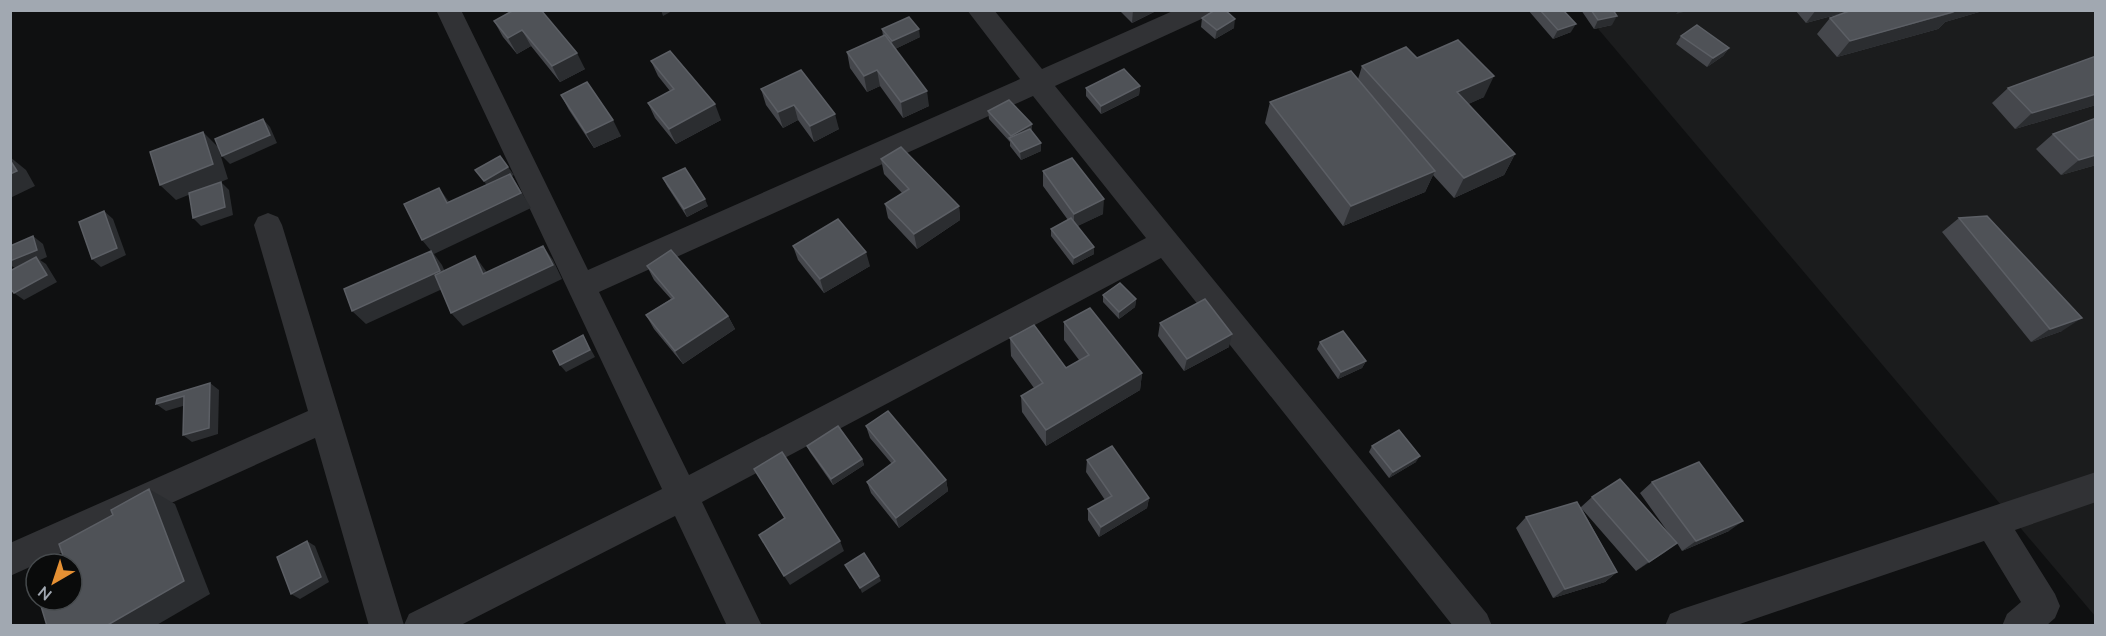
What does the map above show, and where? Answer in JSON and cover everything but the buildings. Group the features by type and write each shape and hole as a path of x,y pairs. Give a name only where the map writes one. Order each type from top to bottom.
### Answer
{"street":[{"path":"448,10 746,626"},
{"path":"979,10 1035,83 1475,626"},
{"path":"583,286 1199,10"},
{"path":"268,225 387,626"},
{"path":"421,626 683,495 1165,242"},
{"path":"10,560 326,418"},
{"path":"1682,626 2096,488"},
{"path":"1991,522 2043,606 2019,626"}],"shaded area":[{"path":"1583,11 2095,11 2095,616"}]}
